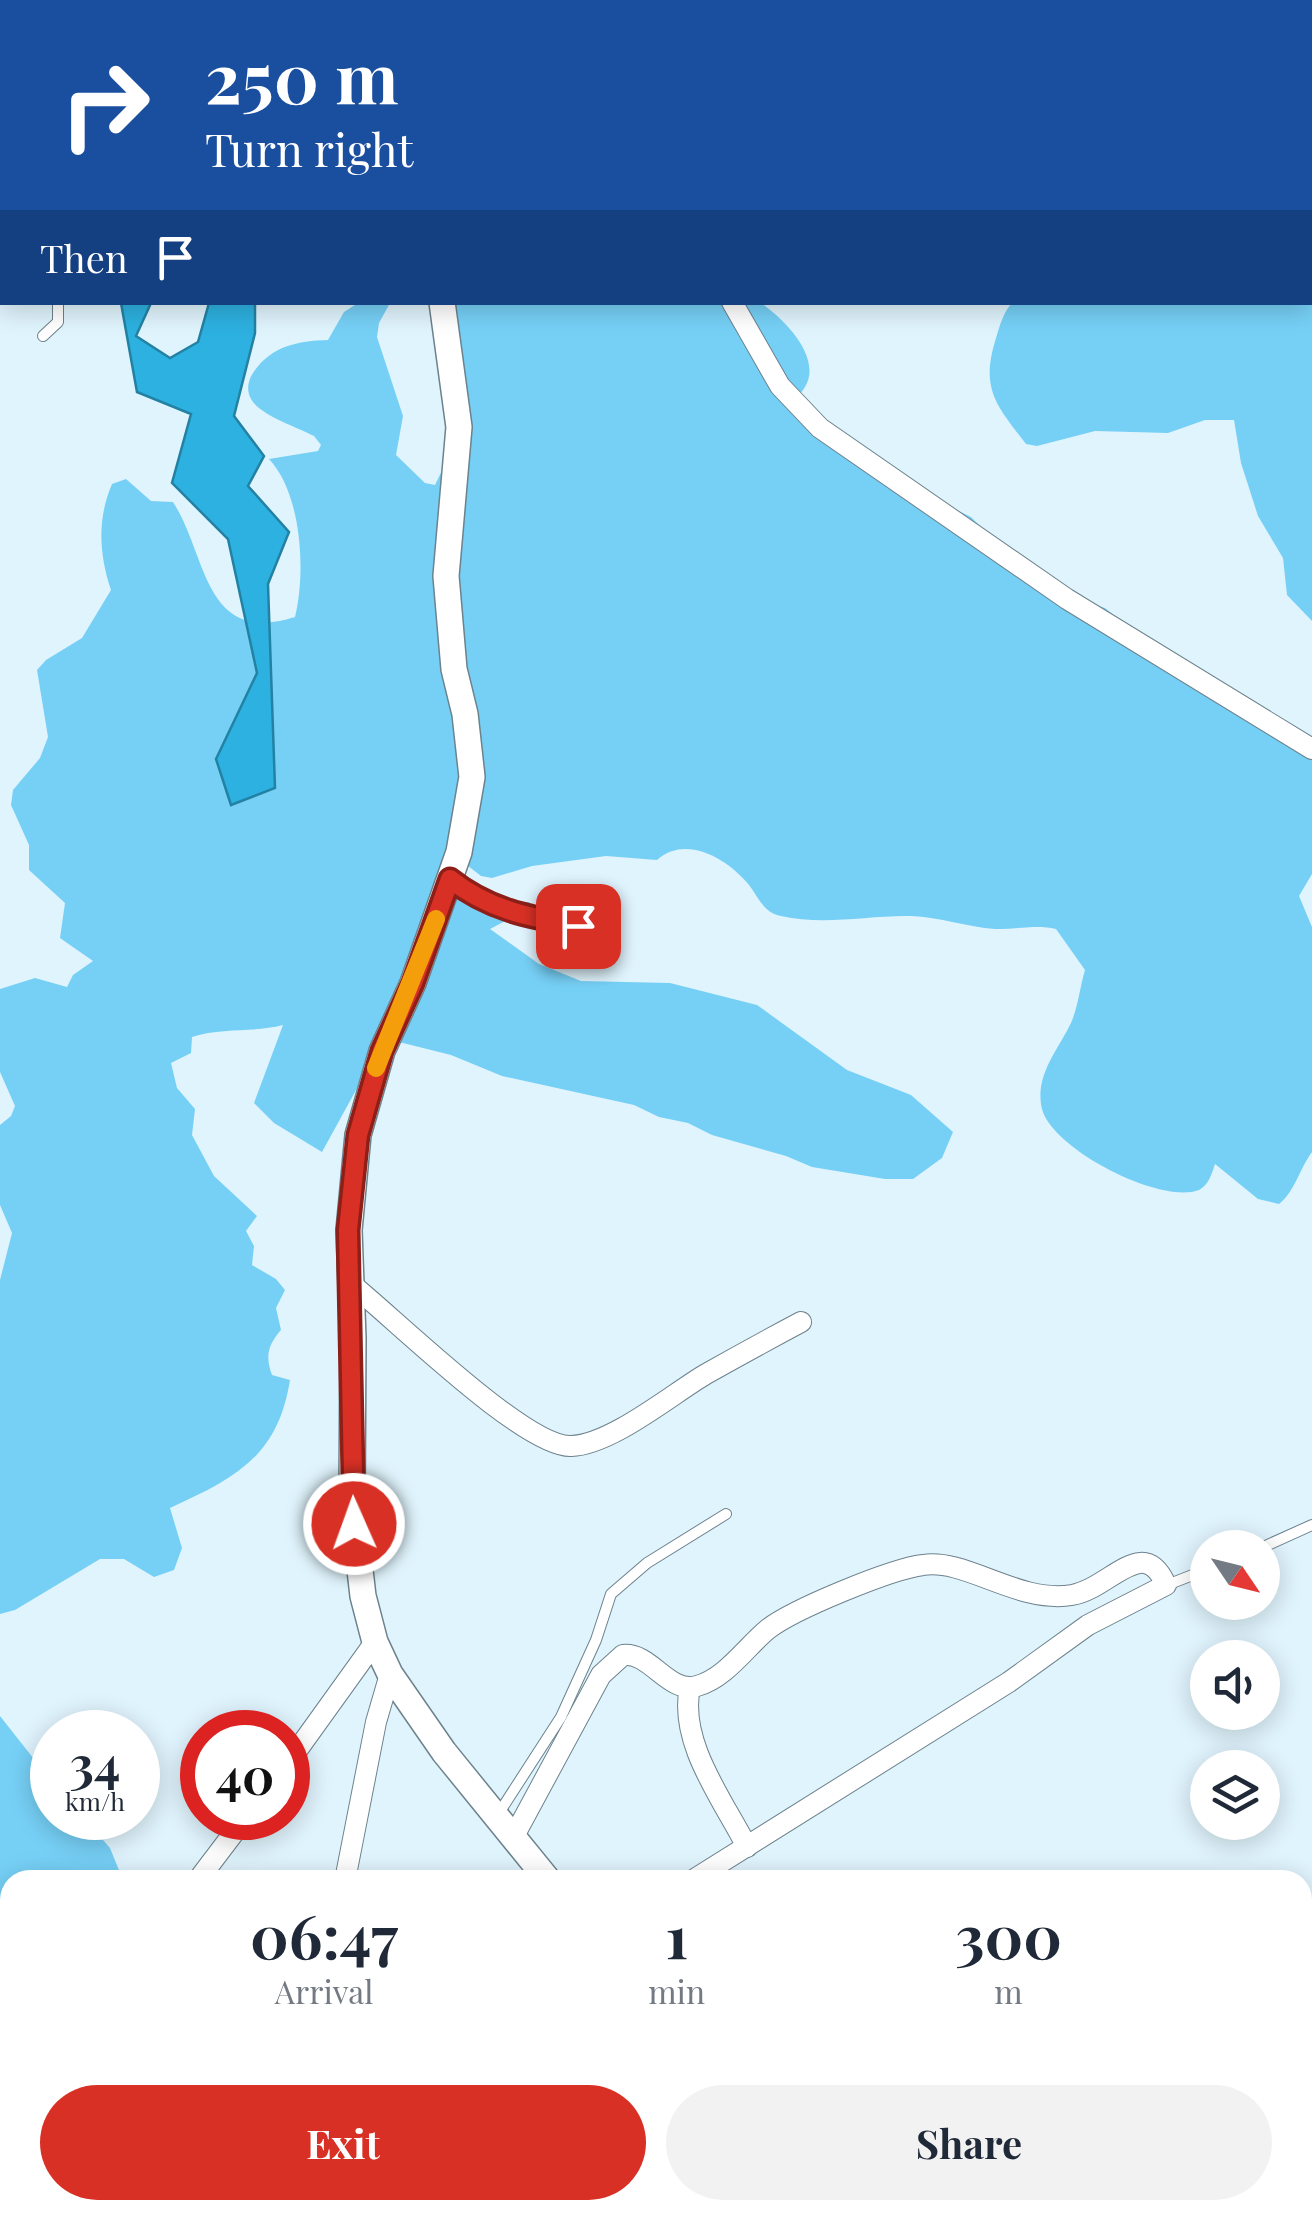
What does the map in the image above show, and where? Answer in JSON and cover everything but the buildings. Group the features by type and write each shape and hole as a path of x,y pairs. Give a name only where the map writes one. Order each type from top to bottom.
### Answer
{"street":[{"path":"442,305 460,427 446,576 454,669 465,714 472,777 468,814 450,879 368,1092 352,1181 352,1501 363,1596 375,1642 390,1674 413,1712 540,1870"},
{"path":"734,305 780,386 820,428 1066,598 1312,749"},
{"path":"350,1283 480,1393 543,1438 574,1447 614,1431 801,1322"},
{"path":"690,1688 714,1678 784,1618 921,1565 936,1564 1017,1590 1056,1596 1092,1588 1138,1563 1149,1562 1158,1567 1166,1586 1088,1624 1009,1682 710,1870"},
{"path":"310,1732 375,1642"},
{"path":"513,1838 611,1662 632,1654 690,1688"},
{"path":"347,1870 376,1722 390,1674"},
{"path":"690,1688 686,1711 696,1745 748,1847"},
{"path":"206,1870 228,1840"}],"lane":[{"path":"44,336 58,322 58,305"},
{"path":"450,879 474,898 496,908 578,926"},
{"path":"496,1817 561,1717 596,1640 611,1594 647,1563 726,1514"},
{"path":"1280,1539 1312,1525"},
{"path":"1166,1586 1190,1576"}],"shaded area":[{"path":"121,305 150,305 136,336 170,358 198,342 208,305 255,305 255,333 234,416 264,456 248,486 289,532 268,584 275,788 231,805 216,759 257,673 228,539 172,483 191,414 137,392"},
{"path":"355,305 389,305 379,323 377,337 403,416 396,455 425,483 435,485 463,427 449,305 763,305 795,335 809,363 809,377 803,390 790,402 908,486 971,517 1042,588 1105,608 1148,644 1312,739 1312,874 1299,896 1312,927 1312,1152 1279,1204 1258,1199 1215,1164 1208,1182 1199,1190 1160,1189 1110,1170 1065,1141 1042,1109 1041,1085 1073,1017 1085,970 1056,929 995,929 911,916 830,920 781,916 766,908 730,866 693,850 681,849 657,860 606,856 532,866 492,878 481,876 463,862 469,885 484,897 529,902 530,908 490,929 539,964 581,981 670,983 757,1005 847,1070 911,1095 953,1132 942,1158 913,1179 885,1179 812,1167 712,1135 688,1123 659,1117 634,1105 502,1076 451,1055 395,1041 372,1061 322,1152 274,1123 254,1103 283,1025 192,1037 191,1053 171,1063 177,1088 195,1109 192,1135 214,1176 257,1216 246,1231 254,1246 252,1265 276,1279 285,1290 276,1308 281,1330 268,1356 272,1375 290,1380 284,1406 264,1446 250,1461 215,1486 170,1508 182,1548 174,1570 154,1577 124,1559 100,1559 15,1610 0,1614 0,1280 12,1233 0,1205 0,1125 11,1116 15,1106 0,1072 0,989 35,978 67,987 73,975 93,961 60,938 65,903 29,870 29,845 11,805 13,790 40,758 48,737 37,670 82,638 111,590 102,550 102,523 112,484 126,479 151,501 173,502 213,591 225,608 242,619 265,623 295,617 300,557 295,513 289,492 269,459 318,451 321,445 314,436 258,407 249,395 249,384 260,364 276,351 328,340 344,312"},
{"path":"1011,305 1312,305 1312,621 1287,595 1283,558 1258,516 1241,463 1234,420 1205,420 1168,433 1095,431 1037,446 1026,444 999,407 991,384 991,356"},
{"path":"0,1716 30,1754 30,1840 103,1840 119,1870 0,1870"}],"slow traffic":[{"path":"376,1068 436,919"}],"route":[{"path":"354,1524 354,1338 348,1230 358,1135 382,1051 413,983 450,879 474,898 496,908 578,926"}]}
